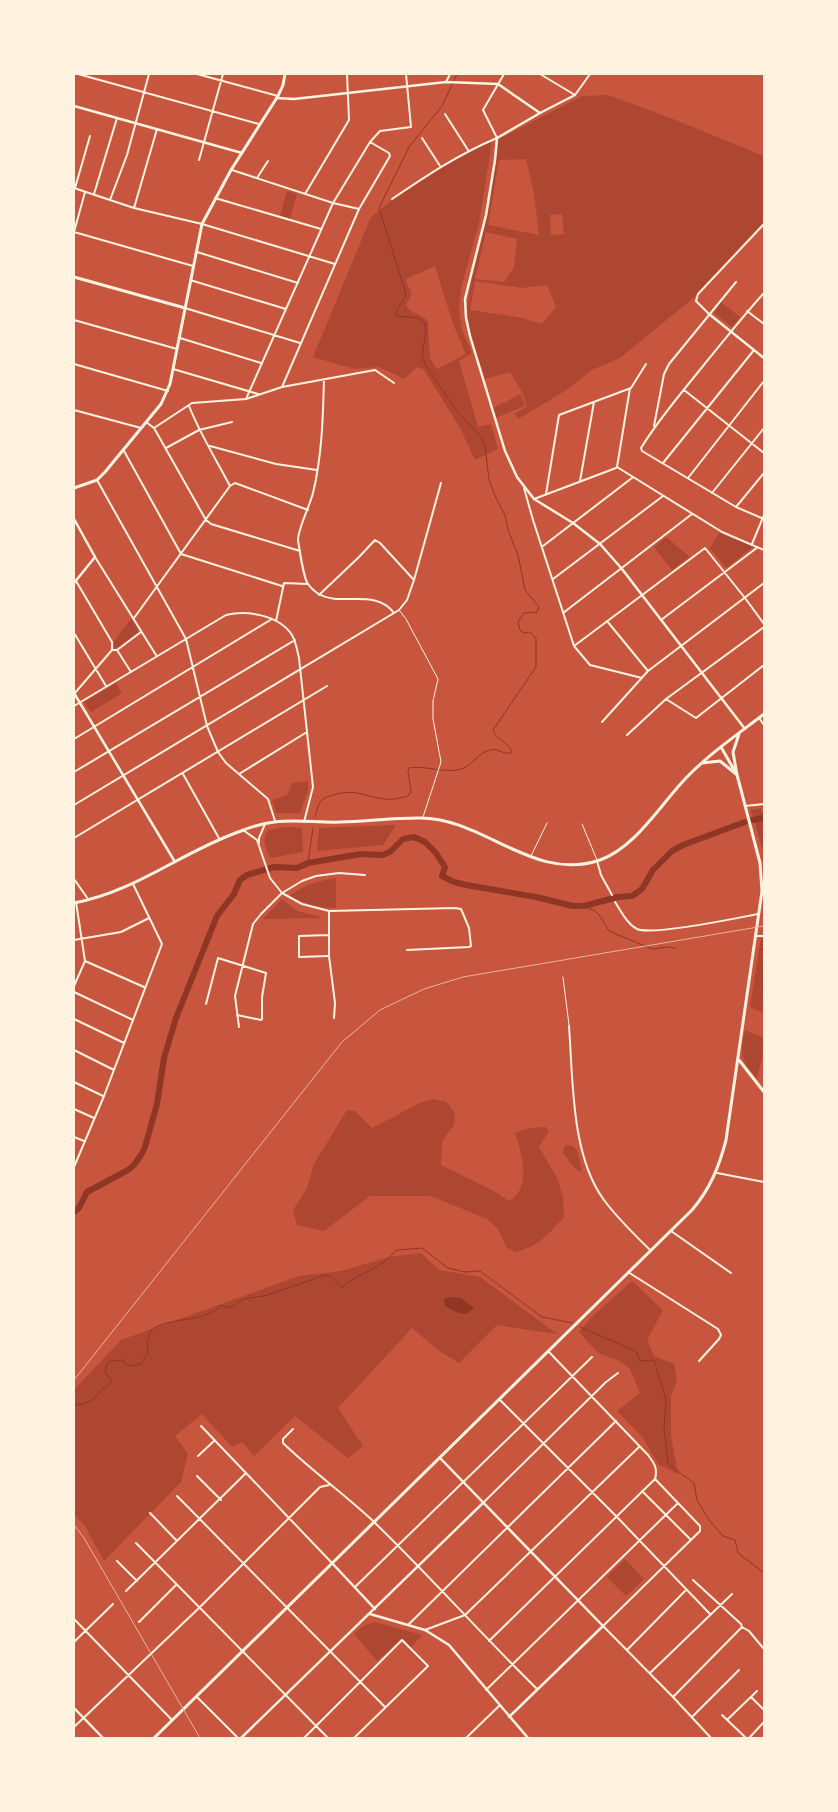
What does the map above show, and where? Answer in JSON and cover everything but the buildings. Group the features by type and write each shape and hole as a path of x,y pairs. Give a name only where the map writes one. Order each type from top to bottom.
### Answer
{"main road":[{"path":"74,488 96,480 106,472 162,404 168,391 173,369 202,224 231,170 277,97 283,85 285,74"},
{"path":"74,277 185,308"},
{"path":"75,902 88,900 132,884 243,830 275,822 321,823 423,818 454,824 548,863 580,865 598,861 625,845 686,778 721,747 764,714"},
{"path":"154,1738 672,1231 698,1203 717,1173 726,1140 756,936 762,913 760,863 737,775 734,752 740,733"},
{"path":"721,747 737,775"},
{"path":"702,763 720,761 737,775"},
{"path":"738,1059 764,1092"}],"street":[{"path":"78,74 260,124"},
{"path":"110,200 127,155 149,74"},
{"path":"197,74 277,97 294,99 448,82 498,84 540,113"},
{"path":"199,160 223,74"},
{"path":"305,194 348,124 346,74"},
{"path":"246,399 333,203 370,142 380,131 411,127 406,74"},
{"path":"448,82 450,74"},
{"path":"504,74 483,110 497,138 486,215 465,299 466,318 505,451 517,477 534,499 573,523 600,544 622,569 745,729"},
{"path":"540,74 575,95"},
{"path":"392,199 440,166 468,150 497,138 575,95 590,74"},
{"path":"74,106 242,153"},
{"path":"445,114 468,150"},
{"path":"94,194 117,118"},
{"path":"134,208 157,129"},
{"path":"90,136 74,188 134,208 202,224 335,264"},
{"path":"422,138 440,166"},
{"path":"282,387 359,209 390,155 370,142"},
{"path":"257,178 268,161"},
{"path":"231,170 333,203 359,209"},
{"path":"86,191 74,232 193,266"},
{"path":"215,198 321,229"},
{"path":"764,224 698,294 696,301 709,314 764,358"},
{"path":"195,252 298,283"},
{"path":"190,280 286,309"},
{"path":"654,428 664,374 668,364 736,282"},
{"path":"763,519 736,507 641,448 684,390 747,311 764,293"},
{"path":"185,308 300,342"},
{"path":"747,311 764,324"},
{"path":"74,320 177,349"},
{"path":"179,338 261,363"},
{"path":"663,463 754,350"},
{"path":"74,364 168,391"},
{"path":"617,467 630,388 646,364"},
{"path":"173,369 259,394"},
{"path":"154,428 188,406 200,401 246,399 282,387 375,370 394,383"},
{"path":"324,379 323,421 317,470 313,494 298,538 308,584 319,594 328,598 371,600 385,604 394,613"},
{"path":"688,478 764,381"},
{"path":"546,494 558,415 630,388"},
{"path":"684,390 764,453"},
{"path":"580,481 594,401"},
{"path":"188,406 230,486"},
{"path":"74,410 142,428"},
{"path":"146,422 154,428 206,520 211,524 300,551"},
{"path":"166,448 199,430 232,422"},
{"path":"712,493 764,428"},
{"path":"210,446 276,464 317,470"},
{"path":"124,451 181,554 282,586"},
{"path":"534,499 617,467"},
{"path":"617,467 722,532 764,550"},
{"path":"736,507 764,473"},
{"path":"543,546 633,477"},
{"path":"96,480 186,639 207,726 218,752 226,763 268,800 275,822"},
{"path":"134,618 230,486 235,483 308,510"},
{"path":"74,805 399,610 407,600 414,580 429,520 441,483"},
{"path":"524,488 574,646 590,665 642,678"},
{"path":"553,579 663,496"},
{"path":"563,613 692,514"},
{"path":"752,544 764,515"},
{"path":"74,519 156,656"},
{"path":"319,594 376,540 414,580"},
{"path":"661,620 758,547"},
{"path":"574,646 705,548 746,598 764,626 702,674 666,698 627,735"},
{"path":"95,557 75,582 112,642 112,650 74,693 175,862"},
{"path":"276,621 284,583 308,584"},
{"path":"602,722 648,671 764,583"},
{"path":"74,706 226,615 235,612 272,619 287,629 295,640 304,700 313,787 306,822"},
{"path":"74,739 272,619"},
{"path":"607,621 648,671"},
{"path":"112,650 117,650 141,632"},
{"path":"74,634 106,686"},
{"path":"74,772 295,640"},
{"path":"117,650 131,672"},
{"path":"666,698 696,718 764,665"},
{"path":"74,838 327,686"},
{"path":"759,718 764,725"},
{"path":"239,774 307,732"},
{"path":"183,773 220,840"},
{"path":"745,806 764,804"},
{"path":"259,845 259,838 266,824"},
{"path":"243,830 257,840 269,874 282,893 302,904 329,911 460,909 469,928 471,946 407,950"},
{"path":"598,861 601,875 612,896"},
{"path":"239,1027 235,996 253,924 261,914 282,893 302,881 316,876 339,873 365,875"},
{"path":"74,879 88,900"},
{"path":"74,1166 104,1096 162,944 132,884"},
{"path":"74,986 86,960 75,902"},
{"path":"616,902 628,921 635,928 643,931 688,926 762,913"},
{"path":"329,911 329,956 335,1003 334,1018"},
{"path":"74,940 121,932 149,918"},
{"path":"329,935 299,936 299,957 329,956"},
{"path":"756,936 764,936"},
{"path":"206,1004 217,959 220,958 266,972 262,997 262,1019 237,1015"},
{"path":"86,960 144,987"},
{"path":"74,992 133,1020"},
{"path":"74,1019 124,1043"},
{"path":"569,1026 579,1140 590,1178 604,1200 650,1251"},
{"path":"74,1050 114,1070"},
{"path":"74,1082 104,1096"},
{"path":"74,1109 94,1118"},
{"path":"74,1136 84,1142"},
{"path":"717,1173 764,1182"},
{"path":"672,1231 731,1274"},
{"path":"628,1272 718,1329 721,1335 720,1339 698,1361"},
{"path":"489,1641 655,1479 657,1473 656,1466 640,1446 548,1351"},
{"path":"355,1587 592,1357"},
{"path":"242,1738 592,1396 618,1373"},
{"path":"500,1400 616,1516 710,1614"},
{"path":"408,1625 616,1421"},
{"path":"201,1426 375,1608"},
{"path":"293,1428 282,1438 283,1443 329,1485 374,1522 537,1689"},
{"path":"198,1456 214,1441"},
{"path":"425,1630 465,1616 640,1446"},
{"path":"440,1458 711,1738"},
{"path":"126,1591 221,1500 246,1473"},
{"path":"197,1476 221,1500"},
{"path":"510,1717 700,1530 700,1526 655,1479"},
{"path":"74,1727 199,1608 320,1487 329,1485"},
{"path":"642,1491 690,1540"},
{"path":"177,1496 385,1707"},
{"path":"486,1690 678,1503"},
{"path":"150,1513 178,1542"},
{"path":"136,1543 328,1738"},
{"path":"117,1561 136,1581"},
{"path":"692,1580 741,1624 742,1628 749,1631 764,1649"},
{"path":"139,1622 176,1585"},
{"path":"627,1650 685,1590"},
{"path":"650,1673 732,1594"},
{"path":"74,1642 113,1604"},
{"path":"370,1614 425,1630 449,1646 528,1738"},
{"path":"74,1619 172,1720"},
{"path":"673,1697 742,1628"},
{"path":"304,1738 402,1640 428,1666 354,1738"},
{"path":"692,1717 739,1670"},
{"path":"727,1720 757,1691"},
{"path":"196,1696 238,1738"},
{"path":"751,1697 764,1710"},
{"path":"466,1738 499,1706"},
{"path":"74,1708 103,1738"},
{"path":"722,1715 748,1738 764,1722"}],"lane":[{"path":"399,610 436,674 437,684 433,701 432,719 441,758 438,774 423,818"},
{"path":"531,857 547,822"},
{"path":"582,824 598,861"},
{"path":"564,977 569,1026"}],"shaded area":[{"path":"608,95 764,156 764,221 692,299 620,358 592,370 565,391 518,419 515,413 527,407 522,392 510,372 485,379 470,335 467,309 471,282 488,214 499,139 582,96","holes":["526,159 534,193 539,235 488,225 499,160","562,214 564,234 551,235 550,215","486,232 517,239 514,267 504,282 475,279","475,281 521,288 547,285 556,307 542,324 518,317 470,310"]},
{"path":"492,142 479,223 461,288 459,310 462,330 472,353 459,361 478,427 491,424 498,449 475,460 460,428 424,370 417,367 404,379 379,367 354,369 313,357 371,217 413,185","holes":["435,266 453,324 466,354 437,369 430,358 428,322 411,311 406,305 412,293 406,279"]},
{"path":"287,191 297,194 290,218 280,216"},
{"path":"721,302 740,317 732,327 714,313"},
{"path":"521,394 525,406 495,418 493,408"},
{"path":"719,533 753,547 726,568 710,548"},
{"path":"666,537 690,557 672,570 654,547"},
{"path":"131,619 138,632 119,647 114,648 114,641"},
{"path":"116,683 122,693 91,712 84,702"},
{"path":"308,781 308,791 300,813 276,813 272,800 287,795 292,783"},
{"path":"761,808 761,812 764,813 764,854 751,810"},
{"path":"396,825 383,845 317,851 319,828"},
{"path":"286,827 302,828 303,852 270,858 265,837 269,830"},
{"path":"336,878 336,908 312,905 289,896 312,884"},
{"path":"282,899 297,911 324,918 263,919"},
{"path":"761,938 764,938 764,1013 750,1007"},
{"path":"745,1030 764,1038 764,1051 757,1078 744,1061 742,1044"},
{"path":"433,1099 445,1101 455,1114 454,1125 442,1141 441,1165 492,1190 509,1201 521,1188 523,1179 522,1160 515,1133 529,1128 546,1127 549,1131 539,1147 557,1178 563,1197 564,1217 548,1234 531,1247 515,1252 506,1247 498,1229 487,1219 431,1196 370,1196 324,1231 297,1225 293,1210 307,1188 314,1164 347,1110 355,1111 372,1128 420,1103"},
{"path":"571,1145 577,1150 582,1171 580,1172 575,1169 563,1153 564,1147"},
{"path":"421,1253 439,1270 480,1277 557,1334 497,1325 459,1363 439,1351 412,1328 338,1408 363,1446 348,1458 295,1416 254,1456 242,1442 232,1447 202,1414 175,1436 188,1454 181,1482 104,1561 85,1526 74,1514 74,1390 121,1340 299,1276 341,1271 389,1257"},
{"path":"632,1281 663,1310 647,1340 654,1356 674,1364 677,1381 671,1396 671,1436 678,1474 658,1464 643,1438 617,1411 640,1393 630,1369 620,1361 598,1353 579,1332 593,1316"},
{"path":"448,1297 461,1298 474,1308 464,1314 457,1312 445,1306 444,1299"},
{"path":"625,1559 644,1579 626,1596 607,1577"},
{"path":"375,1622 422,1635 411,1647 402,1638 377,1661 354,1634 363,1626"}],"waterway":[{"path":"315,817 322,801 327,797 337,794 350,792 387,799 408,796 411,792 409,768 455,770 465,767 482,754 493,749 506,753 512,752 493,730 536,667 536,638 530,632 524,633 520,630 518,622 524,613 537,612 539,607 525,590 518,555 508,530 505,515 489,480 485,446 482,438 455,409 426,366 422,356 426,330 425,323 418,318 396,316 397,310 406,294 379,208 409,147 442,106 457,74"},
{"path":"752,820 764,818"},
{"path":"74,1212 79,1208 87,1192 128,1170 141,1155 157,1104 164,1058 176,1018 217,916 234,894 240,880 247,875 274,867 297,868 308,863 361,854 382,855 390,852 403,839 414,837 425,842 436,853 445,867 442,876 454,882 536,897 573,906 584,906 618,897 632,896 642,889 653,870 672,851 683,845 745,822"},
{"path":"308,863 313,828"},
{"path":"584,906 595,911 609,931 652,949 675,948"},
{"path":"760,949 764,950"},
{"path":"74,1405 83,1404 94,1399 102,1389 107,1387 112,1381 105,1372 107,1364 111,1361 123,1360 125,1364 131,1366 141,1364 148,1353 147,1342 151,1330 157,1326 202,1316 216,1310 221,1305 229,1308 244,1299 268,1295 322,1276 331,1277 341,1287 345,1286 348,1282 383,1263 397,1250 422,1248 448,1268 465,1272 480,1271 542,1317 573,1323"},
{"path":"580,1327 636,1351 640,1361 654,1360 666,1400 664,1428 668,1464 694,1483 697,1500 709,1520 723,1536 735,1540 738,1553 764,1573"}],"railway":[{"path":"74,1380 342,1042 380,1010 424,989 463,977 764,926"},
{"path":"74,1525 84,1538 200,1738"}]}
